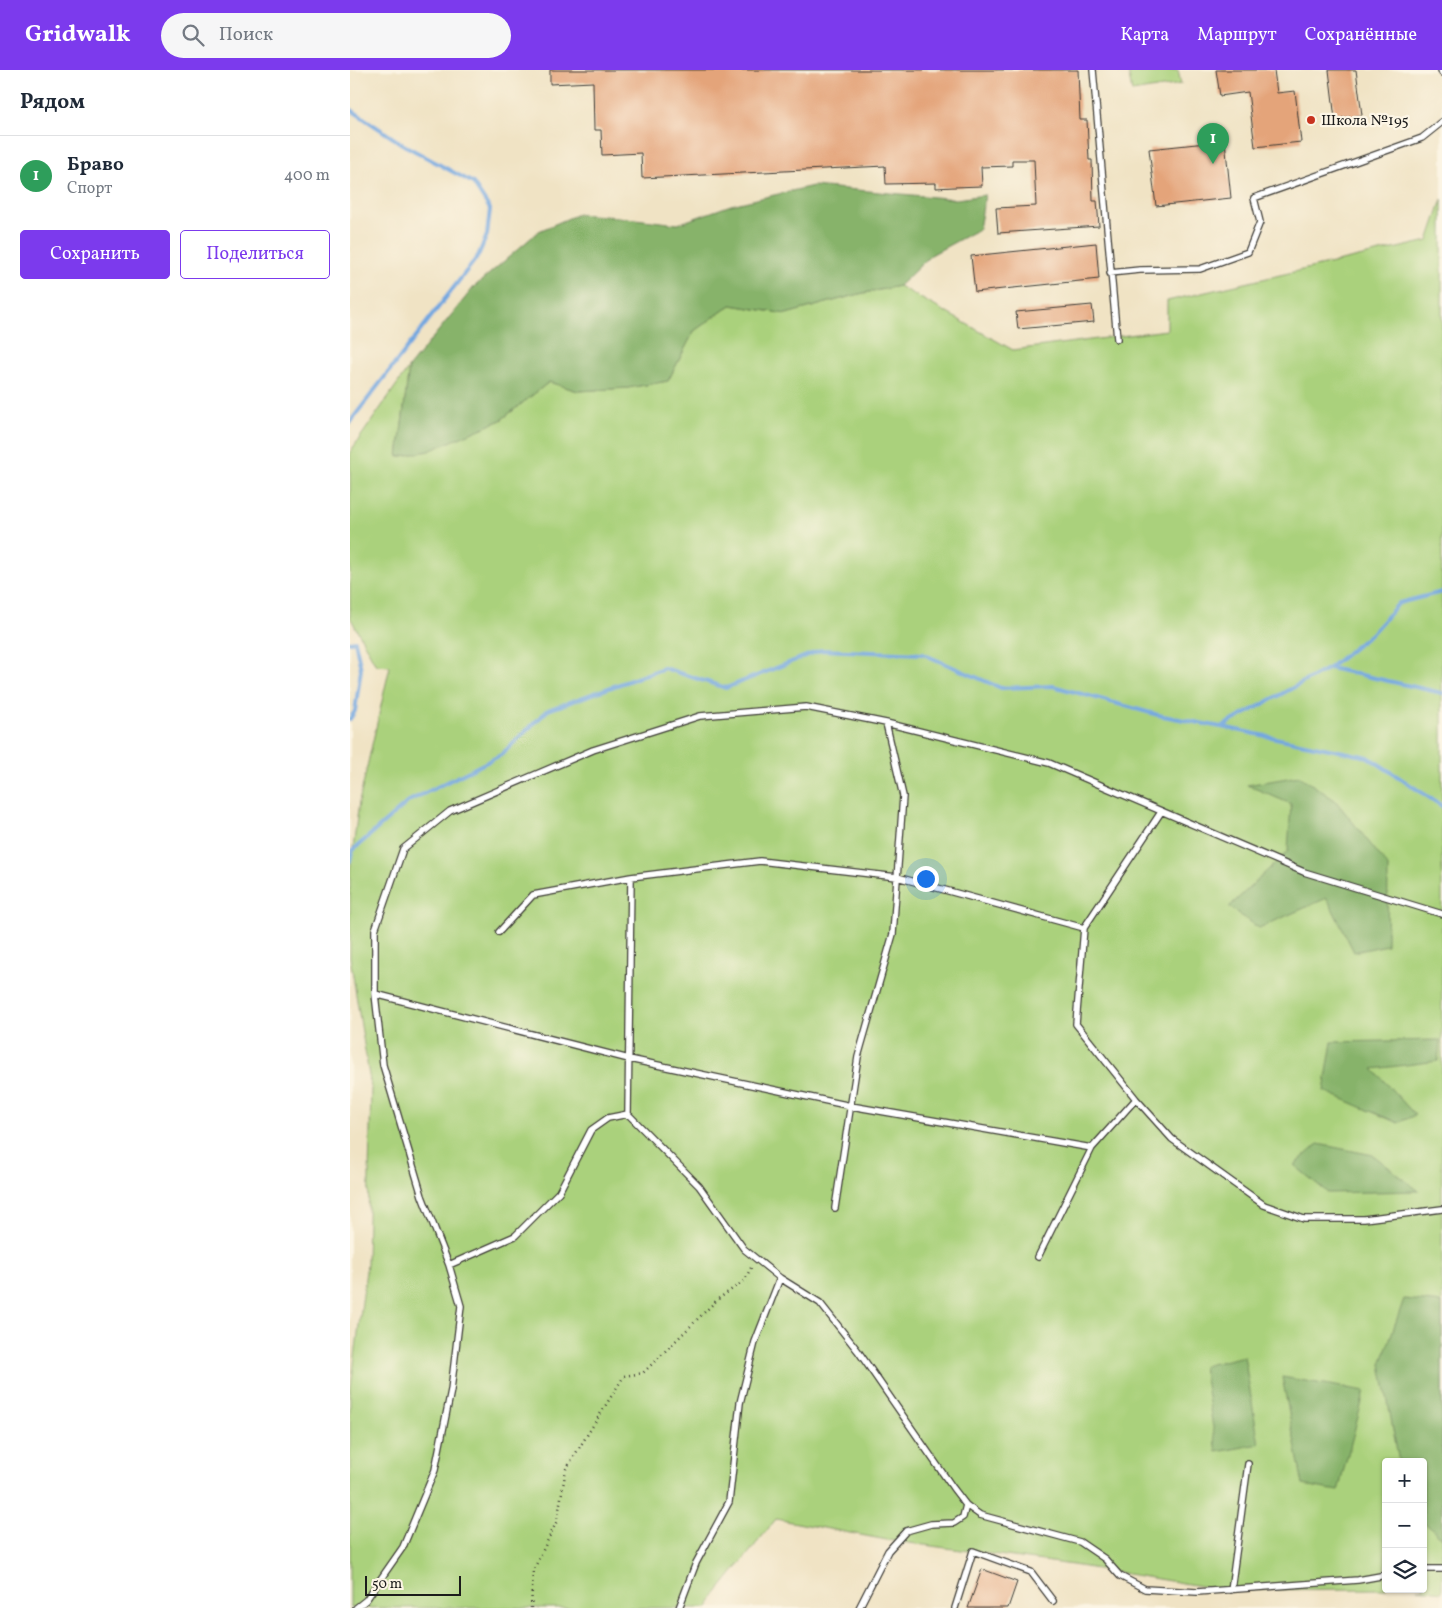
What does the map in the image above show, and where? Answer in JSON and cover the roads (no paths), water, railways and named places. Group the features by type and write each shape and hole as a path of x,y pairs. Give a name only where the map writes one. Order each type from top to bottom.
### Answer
{"lane":[{"path":"1093,70 1117,339"},
{"path":"1110,273 1140,270 1200,269 1248,252 1260,222 1254,198 1422,138 1442,122"},
{"path":"356,1608 366,1600 403,1547 435,1470 451,1390 461,1306 449,1265 422,1196 383,1065 375,994 375,930 404,849 450,811 593,750 700,716 806,707 886,723 1050,763 1304,872 1442,914"},
{"path":"835,1208 858,1057 893,934 903,796 886,723"},
{"path":"1161,812 1084,928 1076,1024 1136,1099 1172,1138 1264,1204 1304,1219 1364,1219 1442,1209"},
{"path":"499,932 533,895 631,877 760,861 897,877 1084,928"},
{"path":"631,877 628,1114 699,1186 744,1249 780,1278 820,1303 858,1351 934,1462 966,1504 980,1515 1080,1542 1106,1559 1120,1576 1145,1589 1197,1592 1358,1580 1382,1576"},
{"path":"375,994 629,1059 851,1106 1092,1148"},
{"path":"1038,1257 1092,1148 1136,1099"},
{"path":"449,1265 515,1236 559,1192 591,1130 608,1118 628,1114"},
{"path":"679,1608 696,1564 729,1502 740,1402 755,1342 780,1278"},
{"path":"1230,1590 1248,1464"},
{"path":"860,1608 888,1552 906,1531 931,1524 954,1523 963,1517 966,1504"},
{"path":"955,1608 973,1552 1031,1572 1052,1601"},
{"path":"1427,1569 1442,1569"}],"waterway":[{"path":"350,109 402,144 473,183 490,209 487,235 478,256 350,422"},
{"path":"350,861 353,850 409,801 501,755 548,710 664,668 726,688 821,650 923,654 1001,688 1053,686 1158,715 1221,727 1329,668 1371,634 1399,603 1442,592"},
{"path":"350,642 355,641 361,669 355,711 350,719"},
{"path":"1330,668 1442,693"},
{"path":"1222,727 1368,757 1442,806"}],"place":[{"name":"Школа №195","path":"1311,120"},
{"name":"Браво","path":"1213,164"}]}
